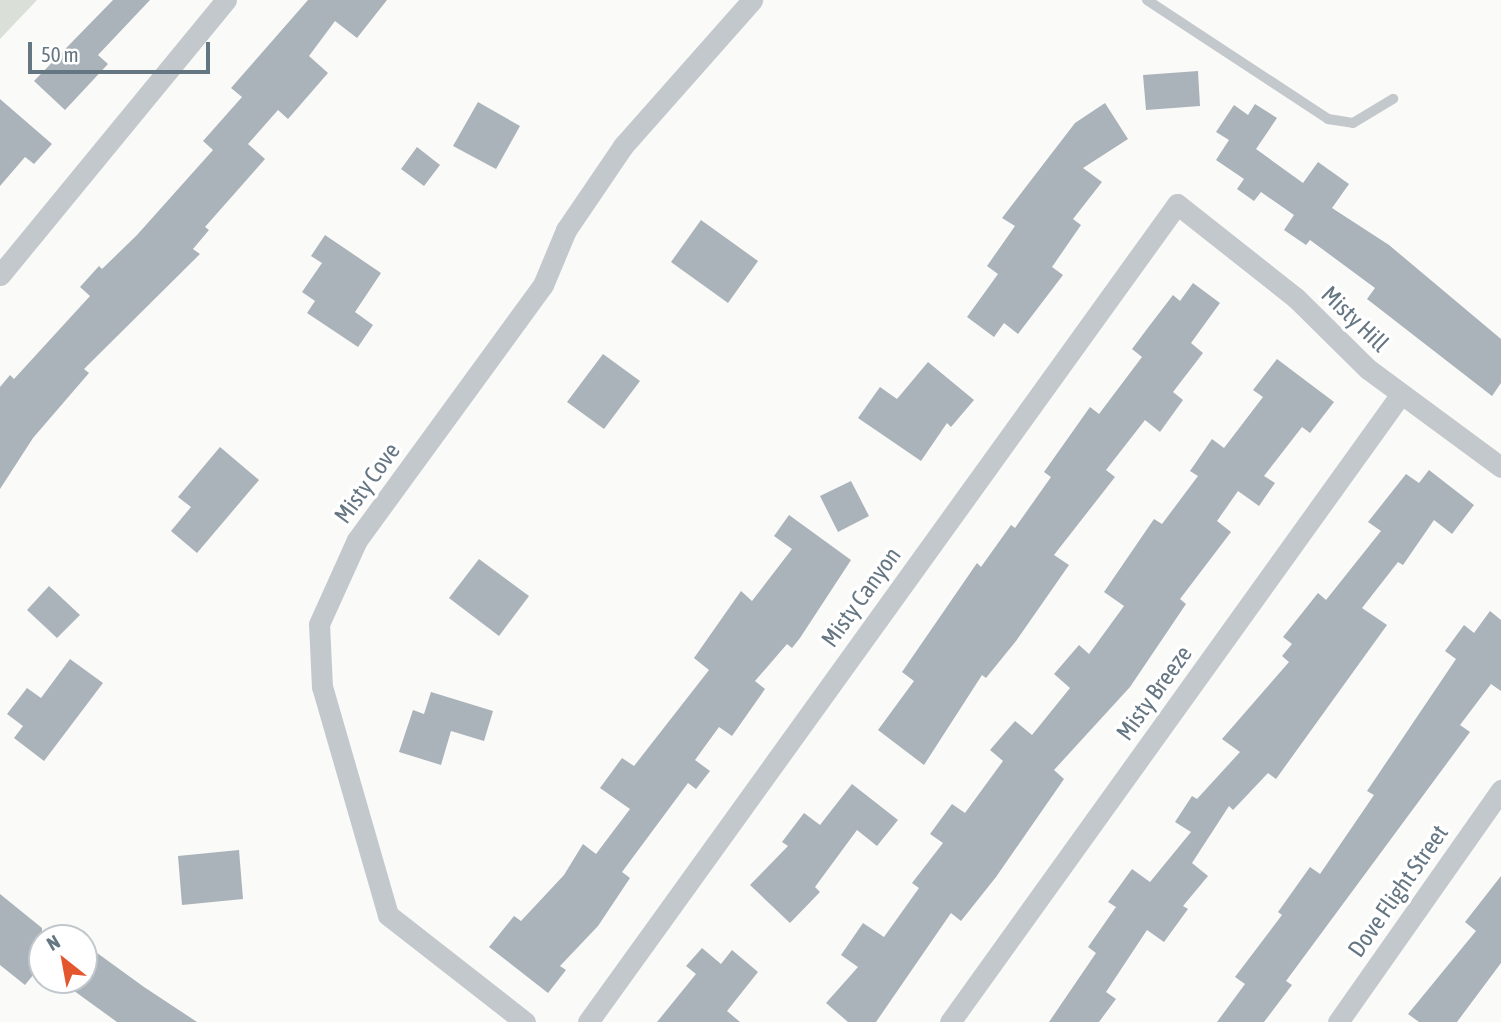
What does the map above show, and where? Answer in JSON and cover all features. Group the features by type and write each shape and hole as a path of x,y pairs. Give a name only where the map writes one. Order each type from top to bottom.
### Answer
{"street":[{"path":"0,275 226,0"},
{"name":"Misty Cove","path":"525,1022 388,915 322,687 319,624 357,540 542,285 566,230 623,146 752,0"},
{"name":"Misty Hill","path":"1177,204 1296,298 1401,394 1501,467"},
{"name":"Misty Canyon","path":"589,1022 1177,204"},
{"name":"Misty Breeze","path":"950,1022 1401,394"},
{"name":"Dove Flight Street","path":"1338,1022 1501,789"}],"lane":[{"path":"1147,0 1328,119 1353,123 1393,99"}],"shaded area":[{"path":"0,0 37,0 0,39"}],"building":[{"path":"113,0 150,0 98,55 108,64 65,110 34,81"},
{"path":"308,0 387,0 357,38 335,21 309,56 328,73 288,119 278,110 248,144 265,159 205,227 209,230 193,249 200,254 84,369 89,373 33,438 0,489 0,387 10,375 14,379 90,296 80,287 99,266 102,269 137,235 213,150 203,141 242,97 231,88"},
{"path":"1198,71 1200,106 1146,110 1143,75"},
{"path":"0,99 52,144 34,164 25,157 0,186"},
{"path":"478,102 520,126 496,169 453,146"},
{"path":"1105,103 1128,139 1083,168 1102,182 1073,219 1081,225 1052,267 1063,275 1018,334 1004,323 994,337 967,317 998,274 987,266 1015,226 1002,218 1075,123"},
{"path":"1255,104 1277,118 1256,149 1303,183 1318,162 1349,184 1332,208 1389,245 1501,339 1501,383 1492,396 1367,299 1375,288 1310,240 1306,245 1284,230 1294,215 1261,192 1254,201 1237,189 1244,179 1216,160 1229,140 1216,132 1234,105 1248,115"},
{"path":"417,147 440,165 424,186 401,169"},
{"path":"701,220 758,261 728,303 671,262"},
{"path":"325,235 381,273 355,312 373,325 358,347 307,313 315,301 302,292 322,263 311,256"},
{"path":"1193,283 1220,303 1191,343 1203,353 1173,392 1183,400 1160,432 1145,420 1106,470 1115,477 1054,555 1069,565 1016,641 986,678 982,675 924,765 878,730 914,681 902,672 977,563 981,567 1011,525 1015,528 1051,477 1044,472 1090,407 1099,414 1142,357 1132,349 1173,295 1180,301"},
{"path":"603,354 640,381 604,429 567,402"},
{"path":"1277,359 1334,402 1310,433 1302,427 1264,476 1275,483 1259,506 1238,491 1217,521 1231,532 1180,599 1186,604 1130,687 1054,770 1064,779 996,877 961,921 951,913 876,1022 848,1022 826,1003 858,967 841,955 863,923 884,937 919,888 912,883 943,843 930,834 952,804 965,813 1003,761 990,750 1015,721 1032,735 1070,688 1054,674 1079,645 1089,654 1124,606 1104,592 1154,519 1162,524 1198,476 1190,471 1212,439 1224,448 1263,397 1253,390"},
{"path":"928,362 974,400 951,427 947,423 921,461 858,418 880,387 897,399"},
{"path":"220,447 259,480 197,553 171,531 191,507 178,497"},
{"path":"1429,470 1474,505 1452,534 1434,520 1403,565 1398,562 1362,608 1387,625 1276,779 1268,773 1233,810 1229,806 1192,863 1208,876 1183,906 1188,909 1164,942 1147,930 1106,992 1116,999 1099,1022 1049,1022 1096,953 1088,947 1116,907 1108,902 1132,869 1150,882 1191,832 1175,822 1192,796 1197,799 1240,752 1222,739 1289,662 1282,656 1292,644 1283,637 1318,593 1326,600 1381,531 1368,522 1406,474 1419,483"},
{"path":"851,481 869,516 838,532 820,496"},
{"path":"789,515 851,560 800,638 792,648 787,644 755,681 765,689 732,736 719,727 695,760 710,771 696,789 688,783 622,872 630,878 598,926 560,966 566,970 548,993 489,947 514,916 521,921 564,875 583,844 596,854 630,809 600,788 622,758 634,766 709,670 694,658 741,591 752,601 792,549 774,536"},
{"path":"479,559 529,596 499,636 449,598"},
{"path":"49,586 80,615 57,638 27,610"},
{"path":"1490,611 1501,620 1501,691 1491,684 1460,725 1470,732 1286,981 1292,985 1264,1022 1217,1022 1245,984 1235,977 1282,915 1278,912 1310,867 1320,874 1374,795 1367,791 1456,659 1445,651 1464,625 1474,633"},
{"path":"70,659 103,683 44,761 14,738 23,726 7,714 27,688 41,698"},
{"path":"431,692 493,711 484,741 451,731 441,765 399,752 413,710 424,714"},
{"path":"852,784 898,820 877,846 857,830 815,887 820,892 790,923 750,885 788,846 782,842 804,813 820,825"},
{"path":"239,850 243,899 182,905 178,856"},
{"path":"1501,876 1501,963 1457,1022 1419,1022 1408,1014 1476,931 1465,922"},
{"path":"0,894 37,924 28,924 28,981 25,985 0,965"},
{"path":"702,948 721,964 732,950 758,972 727,1011 740,1022 657,1022 696,974 686,966"},
{"path":"98,954 197,1022 117,1022 78,994 98,994"}]}
